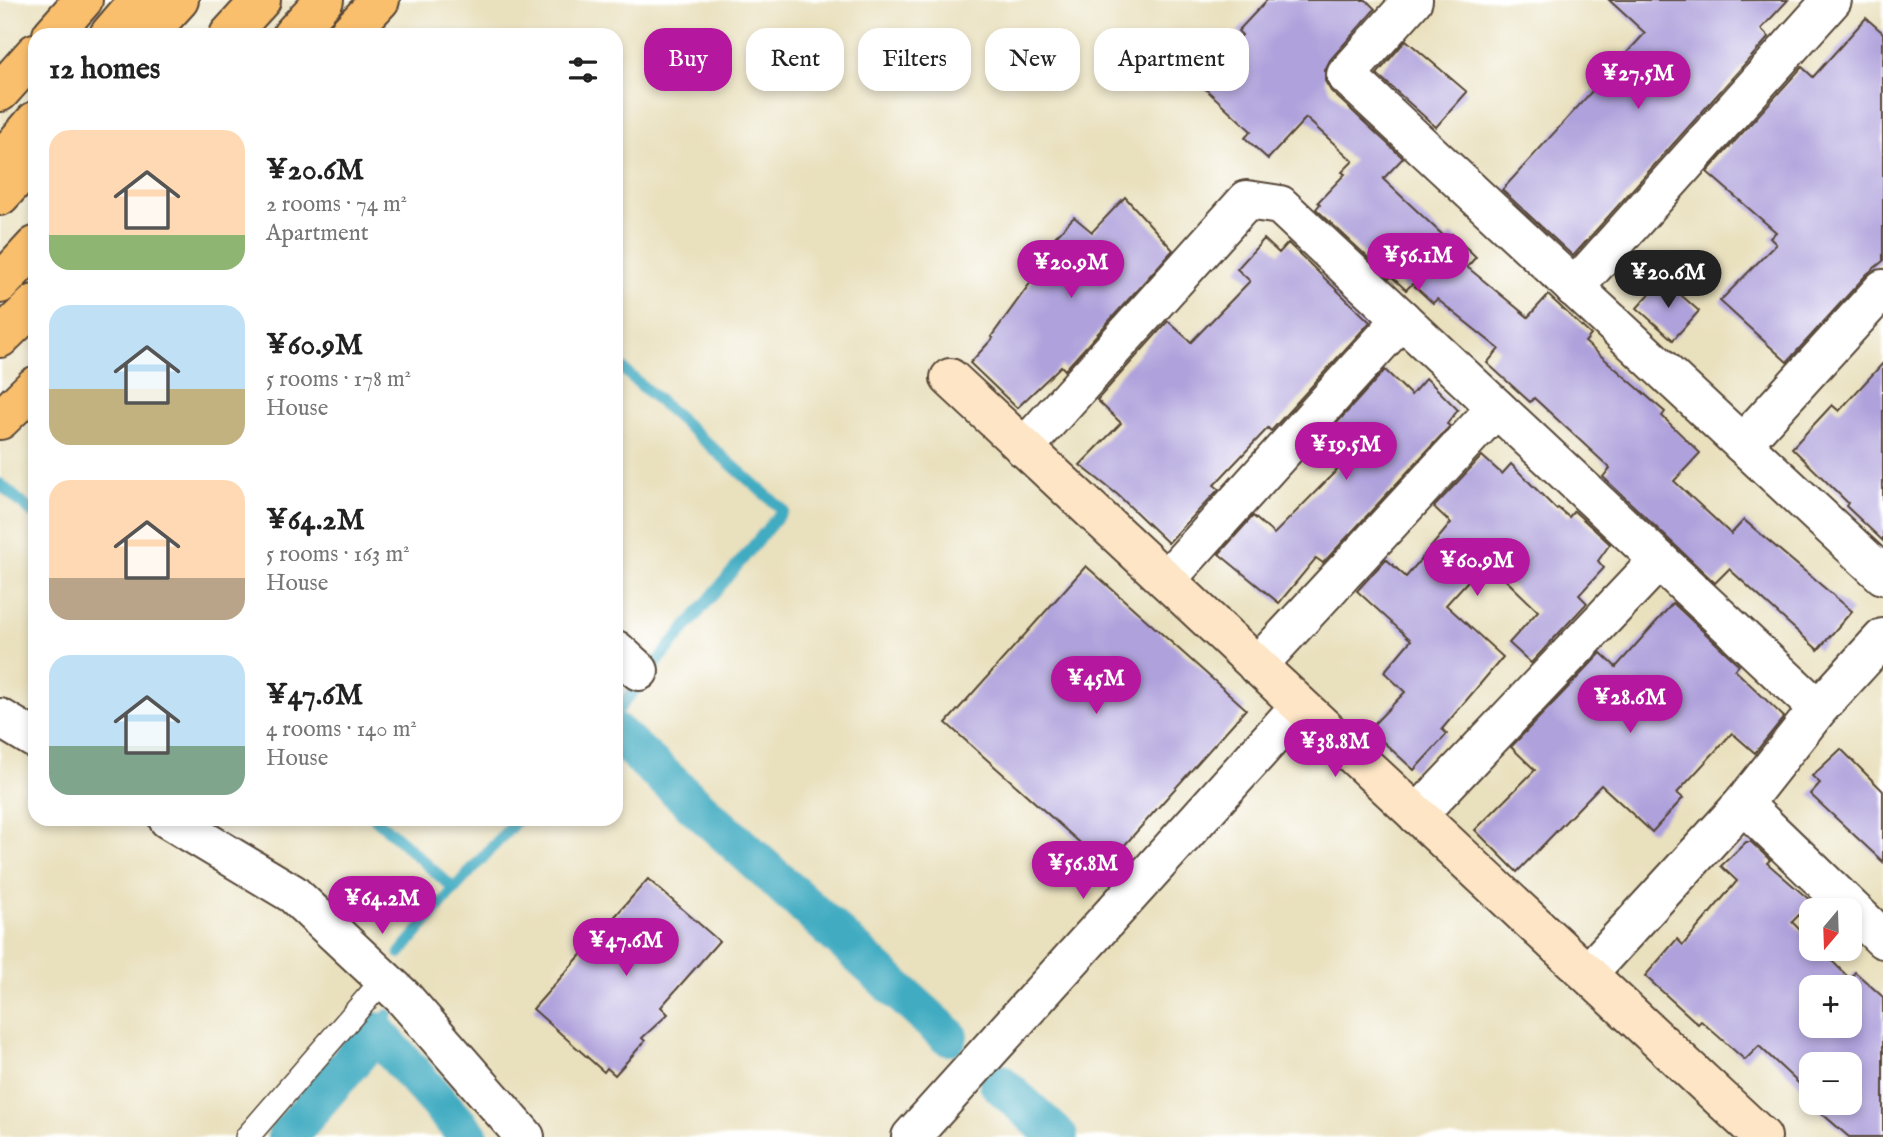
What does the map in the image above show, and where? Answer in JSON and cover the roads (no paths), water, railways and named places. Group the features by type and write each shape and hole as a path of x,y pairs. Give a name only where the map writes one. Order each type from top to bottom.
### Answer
{"highway":[{"path":"58,28 83,0"},
{"path":"115,28 139,0"},
{"path":"153,28 179,0"},
{"path":"235,28 261,0"},
{"path":"298,28 324,0"},
{"path":"354,28 380,0"},
{"path":"3,84 28,60"},
{"path":"0,162 28,129"},
{"path":"0,197 28,166"},
{"path":"0,284 28,254"},
{"path":"0,338 28,311"},
{"path":"0,420 28,393"}],"street":[{"path":"1413,0 1346,75 1883,575"},
{"path":"1574,288 1832,0"},
{"path":"1024,448 1247,200 1280,205 1818,709"},
{"path":"1742,444 1883,289"},
{"path":"1166,580 1402,319"},
{"path":"950,378 1762,1137"},
{"path":"1257,666 1496,408"},
{"path":"1417,815 1658,560"},
{"path":"1588,972 1743,804 1818,709 1883,638"},
{"path":"911,1137 1300,706"},
{"path":"0,718 28,735"},
{"path":"1743,804 1883,939"},
{"path":"180,826 293,894 403,997 525,1137"}],"lane":[{"path":"247,1137 384,979"}],"waterway":[{"path":"623,369 783,510 623,704"},
{"path":"0,484 28,509"},
{"path":"623,739 948,1036"},
{"path":"384,826 454,889"},
{"path":"400,953 512,826"},
{"path":"376,1032 388,1015"},
{"path":"287,1137 376,1032 469,1137"},
{"path":"999,1083 1058,1137"}]}
